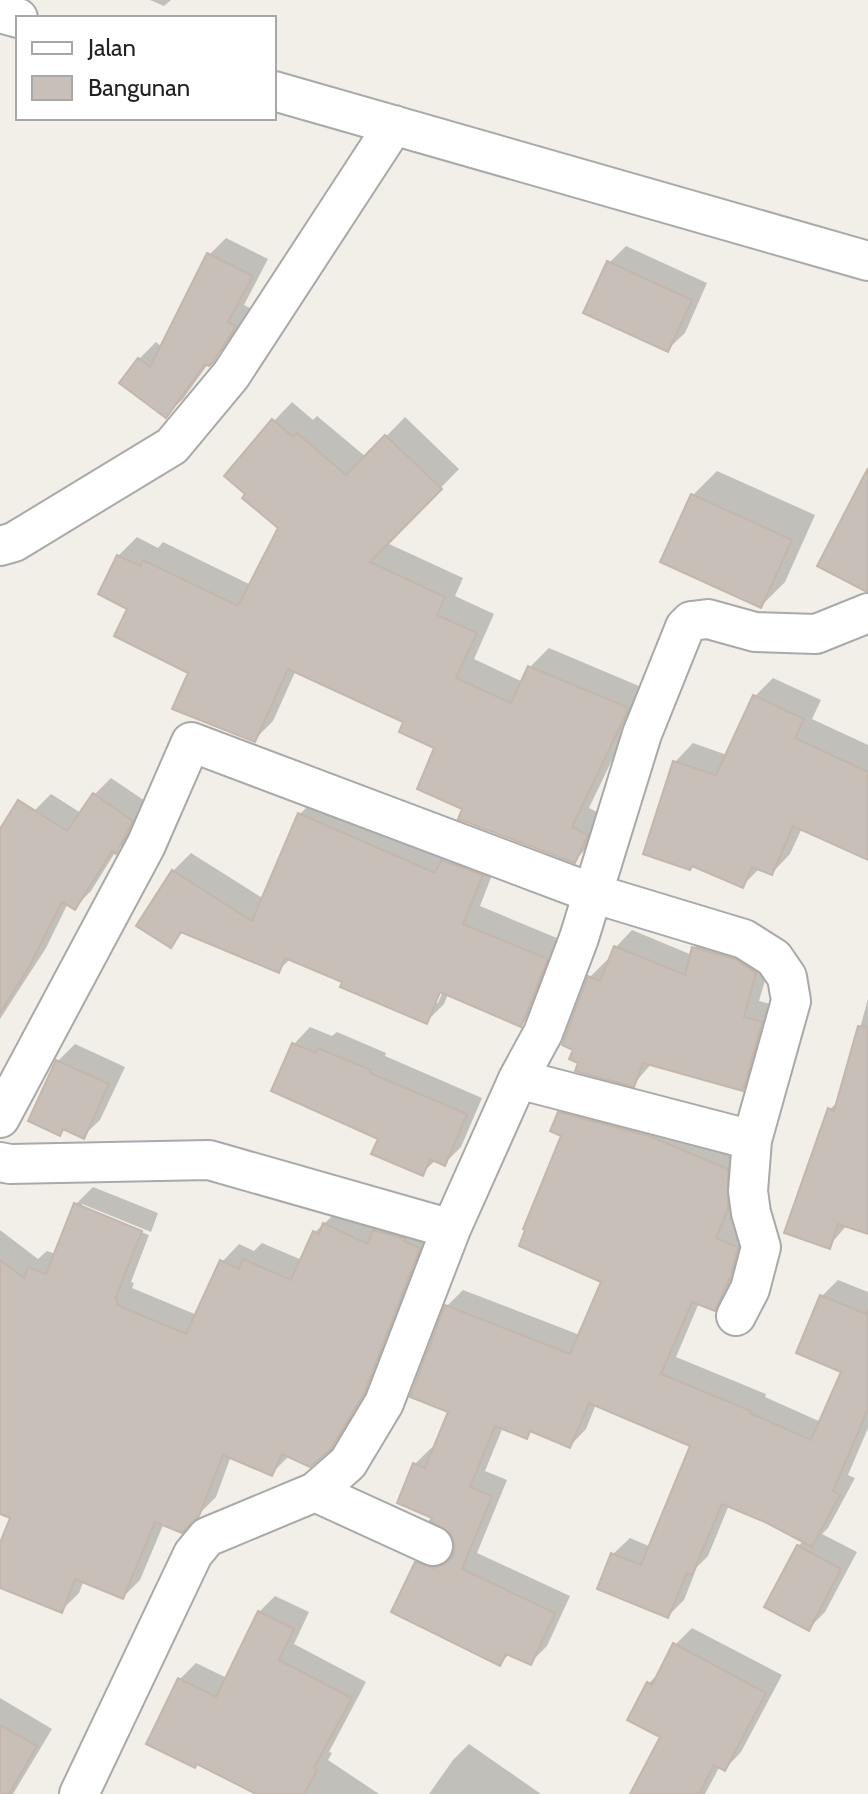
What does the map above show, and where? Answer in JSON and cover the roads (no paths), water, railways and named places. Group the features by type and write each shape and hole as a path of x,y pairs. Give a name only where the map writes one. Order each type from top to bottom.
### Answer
{"street":[{"path":"276,92 868,261"},
{"path":"0,546 14,542 172,446 231,375 394,125"},
{"path":"79,1794 193,1554 207,1537 315,1492 348,1463 384,1403 451,1229 518,1079 543,1033 579,938 642,734 685,627 691,621 708,619 755,632 816,634 868,613"},
{"path":"0,1118 146,845 191,742 592,893 744,939 774,958 787,977 791,1001 752,1140 748,1191 761,1247 750,1289 736,1316"},
{"path":"518,1079 752,1140"},
{"path":"0,1162 209,1160 451,1229"},
{"path":"315,1492 433,1546"}]}
